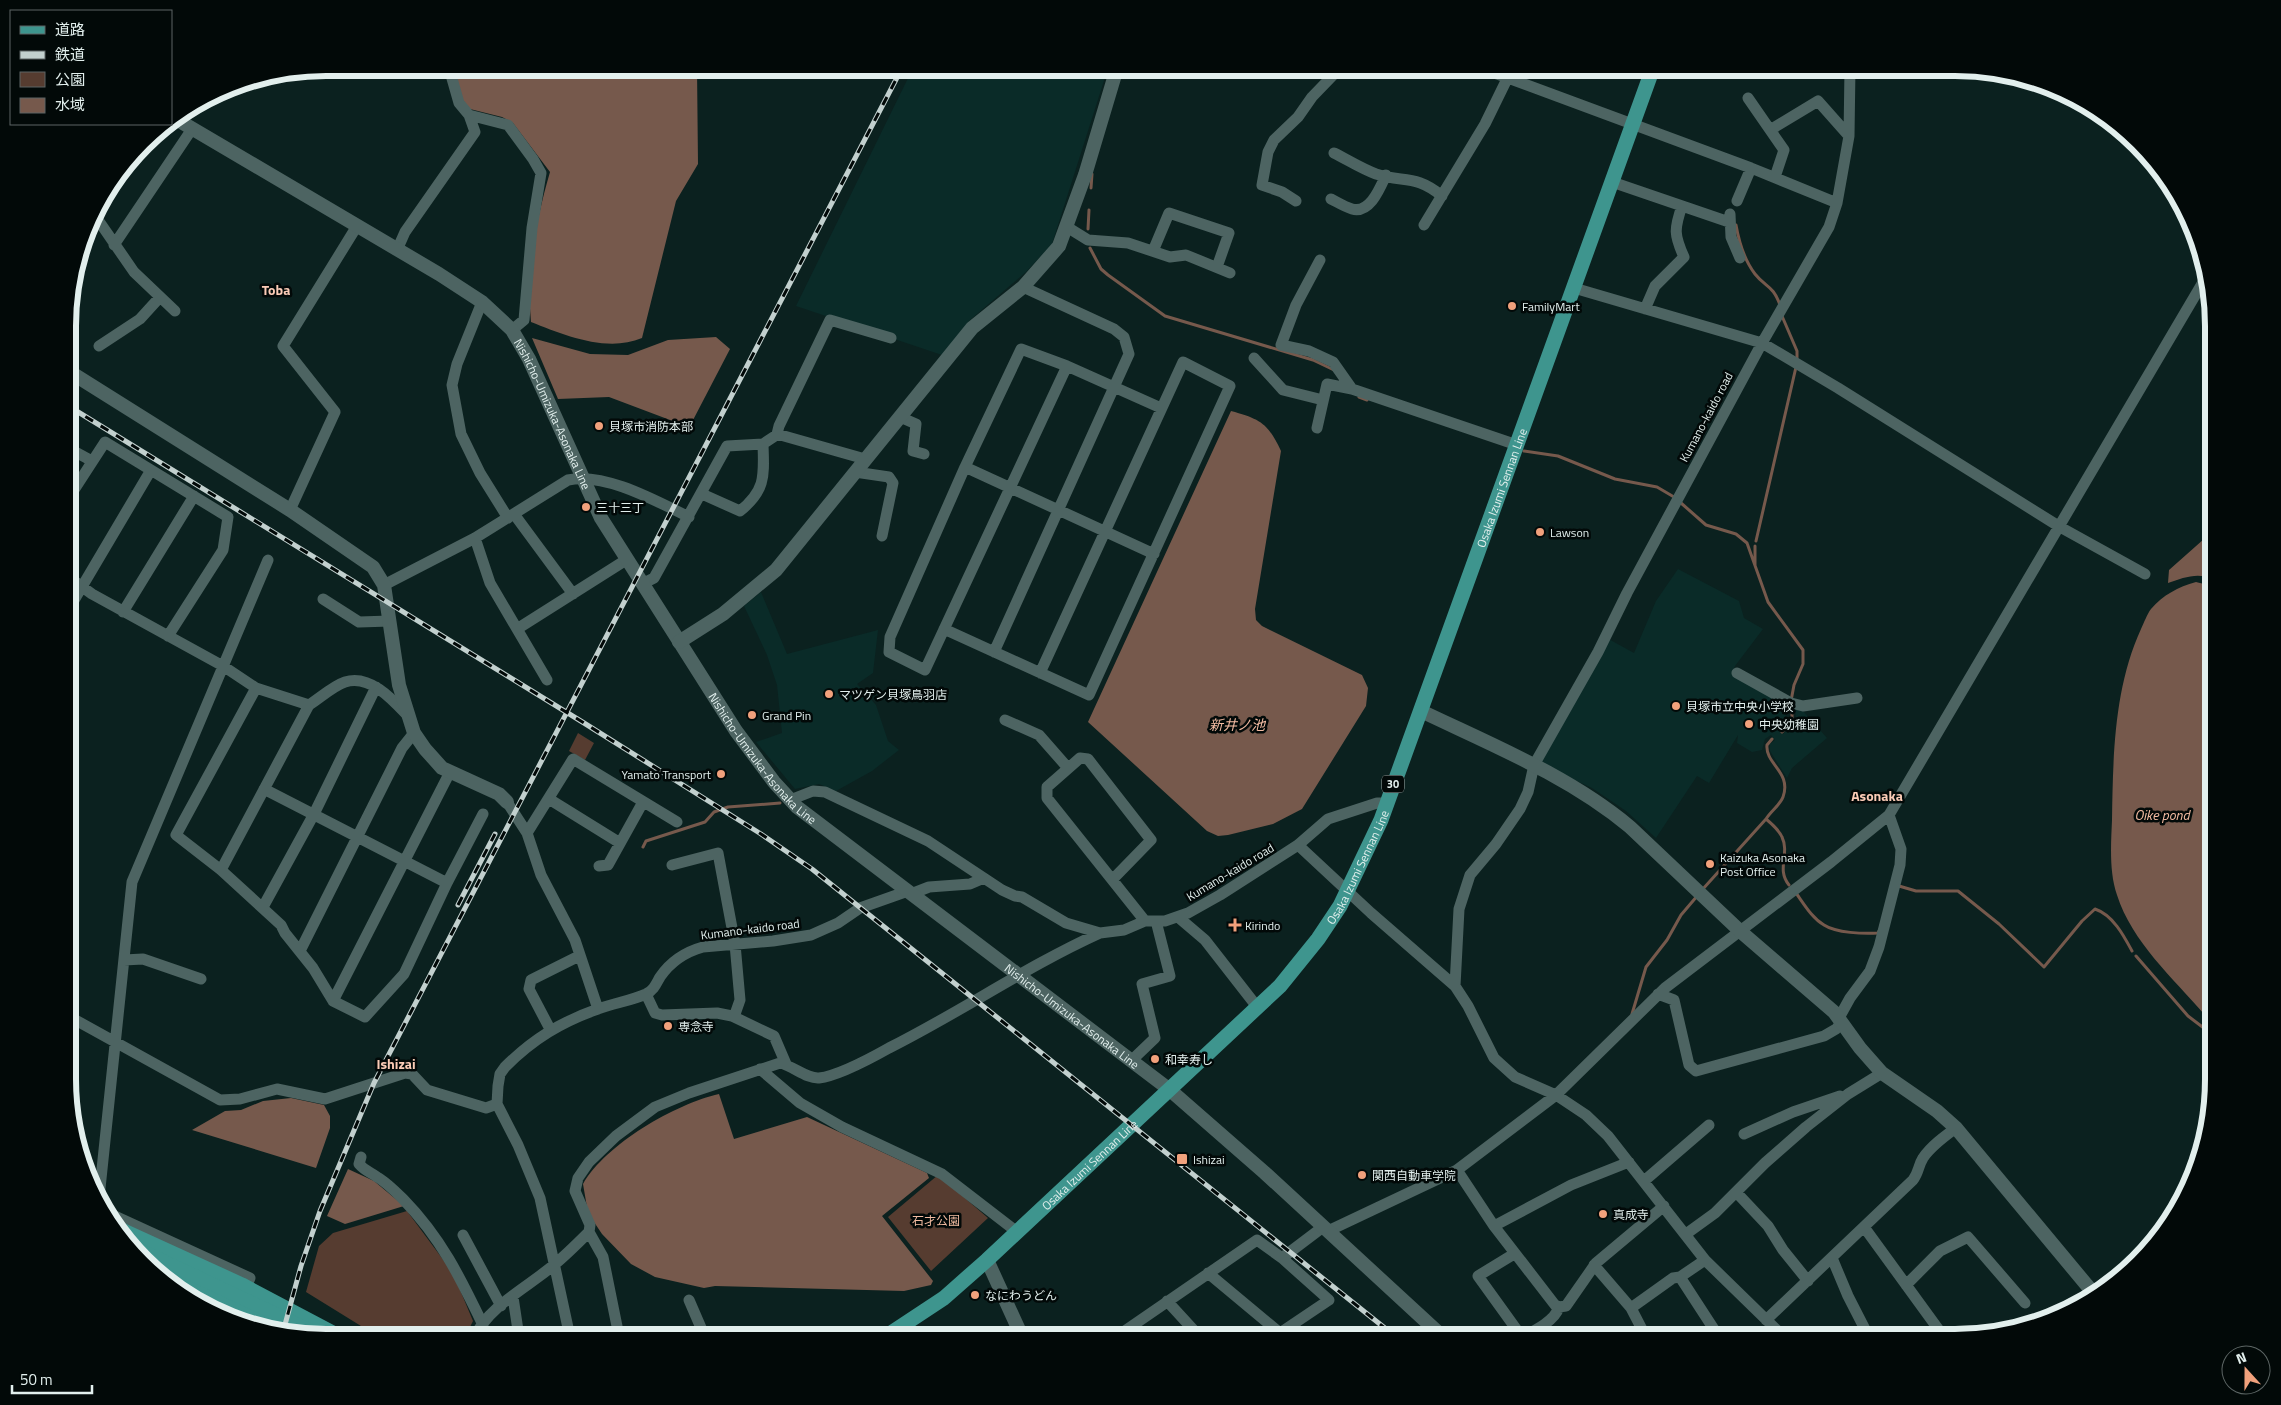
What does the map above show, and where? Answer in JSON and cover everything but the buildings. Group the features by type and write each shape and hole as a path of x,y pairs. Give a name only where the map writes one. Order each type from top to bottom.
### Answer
{"main road":[{"name":"Osaka Izumi Sennan Line","path":"897,1329 944,1298 987,1260 1258,1008 1280,986 1332,920 1375,836 1650,76"},
{"path":"129,1233 242,1285 323,1329"},
{"path":"151,1256 302,1327"},
{"path":"196,1292 242,1314"}],"street":[{"path":"397,250 405,232 475,132 469,115 459,103 445,76"},
{"path":"451,76 459,103"},
{"path":"679,642 723,614 776,570 972,328 1023,287 1059,246 1067,227 1114,76"},
{"path":"1296,201 1282,192 1262,185 1268,152 1274,140 1298,117 1312,97 1332,76"},
{"path":"1505,76 1751,168 1837,203"},
{"name":"Kumano-kaido road","path":"1455,986 1459,909 1470,875 1496,844 1520,809 1528,792 1534,766 1598,652 1627,592 1762,343 1829,227 1837,203 1849,136 1850,76"},
{"path":"1424,226 1485,124 1508,77"},
{"path":"1748,98 1784,150 1774,177"},
{"path":"1770,130 1818,101 1849,136"},
{"path":"469,115 508,125 534,158 541,172 532,228 524,320 512,330"},
{"name":"Nishicho-Umizuka-Asonaka Line","path":"182,123 482,302 512,330 529,359 581,478 601,518 626,560 758,762 790,800 1170,1090 1434,1329"},
{"path":"114,245 192,129"},
{"path":"1334,153 1377,174 1415,180 1429,186 1442,196"},
{"path":"1737,201 1751,168"},
{"path":"1330,199 1354,210 1363,208 1374,199 1386,175"},
{"path":"1612,182 1682,206 1730,218 1731,237 1740,258"},
{"path":"1645,309 1656,286 1684,257 1675,233 1675,225 1682,206"},
{"path":"1153,251 1169,212 1229,233 1217,268"},
{"path":"99,222 134,272 175,310"},
{"path":"290,510 335,412 283,346 357,226"},
{"path":"1067,227 1088,240 1128,243 1170,257 1186,255 1230,273"},
{"path":"1320,260 1296,305 1281,345 1309,351 1333,362 1352,389"},
{"path":"1282,1258 1325,1229 1457,1170 1556,1095 1658,994 1889,815 2201,284"},
{"path":"994,652 1129,354 1124,337 1114,329 1023,287"},
{"path":"1574,288 1762,343 1928,443 2060,527 2145,574"},
{"path":"99,346 140,319 160,297"},
{"path":"482,302 457,364 452,385 461,434 480,473 511,516 573,594"},
{"path":"642,584 654,578 727,446 763,444 778,434 779,426 830,320 891,338"},
{"path":"1067,366 925,670 889,652 890,637 965,468 1021,349 1067,366 1161,408"},
{"path":"1254,358 1283,390 1324,400"},
{"path":"944,628 994,652 1040,673 1089,695 1230,386 1183,362 1040,673"},
{"path":"76,376 290,510 374,567 384,585 399,685 414,733 424,750 442,768 499,794 507,802 527,833 541,875 574,940 598,1009"},
{"path":"1316,428 1327,384 1352,389 1517,445"},
{"path":"900,417 916,424 913,450 924,454"},
{"path":"778,434 865,459"},
{"path":"76,486 105,442 228,517 222,550 168,636"},
{"path":"702,494 740,512 752,501 764,479 763,444"},
{"path":"76,452 92,461"},
{"path":"965,468 1154,554"},
{"path":"76,596 151,470"},
{"path":"855,472 890,477 893,483 882,536"},
{"path":"384,585 475,538 568,480 581,478 602,481 689,517"},
{"path":"123,612 194,496"},
{"path":"475,538 490,583 547,680"},
{"path":"100,1185 132,882 268,560"},
{"path":"517,629 626,560"},
{"path":"76,582 92,594 223,666 256,688 309,704"},
{"path":"323,599 335,612 358,622 390,621"},
{"path":"1737,673 1791,703 1803,706 1857,698"},
{"path":"221,870 309,704 348,681 359,681 376,687 407,715"},
{"path":"263,907 314,814 376,687"},
{"path":"256,688 176,835 221,870 263,907 300,951 333,1001 365,1017 404,974 421,943 447,883 483,814"},
{"path":"1421,710 1534,766 1584,793 1611,811 1740,932 1841,1020 1860,1048 1882,1073 1937,1111 1956,1128 2090,1289"},
{"path":"1005,720 1039,735 1068,768"},
{"path":"300,951 356,836 402,748 414,733"},
{"path":"1112,879 1151,840 1088,759 1080,758 1047,787 1047,798 1112,879 1151,921 1170,976 1142,984 1155,1038 1132,1060"},
{"path":"527,833 573,759 677,822"},
{"path":"333,1001 450,772"},
{"path":"264,789 447,883"},
{"path":"790,800 814,791 825,792 921,838 984,878"},
{"path":"549,799 620,843"},
{"path":"599,866 608,865 643,802"},
{"name":"Kumano-kaido road","path":"646,994 656,986 660,977 682,955 703,947 812,935 838,924 860,908 929,887 970,884 984,878 1008,893 1022,897 1066,923 1100,933 1124,930 1151,921 1165,921 1178,917 1220,896 1298,845 1328,819 1377,803 1387,803"},
{"path":"1658,994 1674,1000 1689,1066 1696,1072 1824,1036 1836,1029 1850,998 1870,971 1879,947 1900,866 1901,849 1889,815"},
{"path":"1298,845 1412,950 1455,986 1468,1006 1494,1058 1514,1077 1556,1095 1586,1115 1629,1162 1705,1260 1776,1329"},
{"path":"672,865 718,853 734,944 740,1000 734,1018"},
{"path":"1178,917 1205,940 1258,1008"},
{"path":"618,1329 603,1257 589,1232 590,1225 575,1191 578,1178 589,1162 616,1136 655,1107 688,1093 780,1063 819,1078 859,1064 1021,976 1061,951 1100,933"},
{"path":"550,1029 529,989 531,980 579,956"},
{"path":"124,960 143,960 201,979"},
{"path":"568,1329 540,1198 518,1145 498,1104 500,1074 505,1067 550,1029 598,1009 646,994 655,1013 662,1015 717,1014 734,1018 774,1036 786,1064"},
{"path":"76,1020 220,1100 240,1100 277,1089 325,1099 405,1073 412,1074 427,1090 486,1108 498,1104"},
{"path":"760,1070 809,1108 842,1127 942,1174 1017,1232"},
{"path":"1686,1234 1715,1213 1765,1163 1848,1094 1882,1073"},
{"path":"1744,1134 1793,1112 1848,1094"},
{"path":"1644,1181 1709,1125"},
{"path":"1766,1320 1913,1180 1919,1172 1922,1160 1929,1151 1956,1128"},
{"path":"361,1157 359,1164 365,1171 378,1177 430,1229 458,1270 483,1325"},
{"path":"1494,1226 1571,1185 1629,1162"},
{"path":"1457,1170 1514,1254 1559,1308"},
{"path":"1736,1192 1768,1226 1783,1250 1808,1281"},
{"path":"1559,1308 1566,1306 1594,1265 1664,1206"},
{"path":"119,1218 250,1278 236,1312"},
{"path":"1864,1227 1938,1329"},
{"path":"481,1329 501,1306 555,1265 589,1232"},
{"path":"463,1235 501,1306"},
{"path":"1906,1285 1940,1251 1968,1237 2025,1303"},
{"path":"1132,1329 1167,1301 1257,1240 1282,1258 1329,1300 1286,1329"},
{"path":"1514,1254 1478,1276 1516,1329"},
{"path":"1832,1258 1865,1329"},
{"path":"987,1260 1019,1329"},
{"path":"1631,1308 1673,1278 1680,1277 1705,1260"},
{"path":"1594,1265 1631,1308 1642,1329"},
{"path":"1208,1273 1270,1329"},
{"path":"1680,1277 1713,1329"},
{"path":"513,1297 518,1329"},
{"path":"689,1300 702,1329"},
{"path":"1167,1301 1193,1329"},
{"path":"1544,1329 1558,1313 1559,1308"}],"shaded area":[{"path":"909,76 1105,76 1052,244 1026,272 970,320 942,355 796,306"},
{"name":"貝塚市立中央小学校","path":"1678,569 1739,601 1744,618 1763,629 1735,666 1732,675 1785,703 1786,720 1779,729 1783,734 1794,723 1795,709 1804,712 1827,738 1792,768 1787,778 1770,751 1770,744 1775,740 1771,735 1765,739 1762,750 1752,752 1737,743 1738,735 1709,783 1697,776 1656,838 1626,811 1592,788 1544,766 1539,757 1605,637 1634,653 1656,601"},
{"path":"761,592 787,654 878,630 873,673 857,684 876,705 888,741 899,750 872,771 836,791 819,784 795,789 756,742 782,733 777,685 767,655 744,606"}],"green space":[{"path":"578,733 594,743 585,760 569,751"},
{"name":"石才公園","path":"938,1175 988,1218 931,1271 888,1217"},
{"path":"407,1211 453,1273 473,1321 469,1329 368,1329 306,1292 319,1246 333,1233"}],"water":[{"path":"455,76 697,76 698,164 676,201 642,338 615,344 600,343 571,337 531,322 530,284 533,246 550,172 513,123 502,117 470,109 461,98"},
{"path":"716,337 730,349 692,422 678,423 609,397 558,399 532,338 590,354 628,355 668,340"},
{"name":"新井ノ池","path":"1231,411 1256,420 1267,428 1281,451 1255,609 1256,620 1262,626 1362,675 1368,688 1366,706 1302,809 1273,824 1218,836 1207,831 1088,722"},
{"path":"2205,538 2205,577 2196,576 2168,583 2169,570"},
{"name":"Oike pond","path":"2196,582 2205,584 2205,1015 2154,959 2133,928 2124,912 2114,886 2111,858 2114,747 2125,675 2132,652 2151,609 2171,592"},
{"path":"719,1094 734,1139 807,1117 927,1173 929,1178 882,1216 933,1281 931,1285 904,1291 715,1286 704,1288 655,1277 631,1264 602,1234 588,1213 583,1184 608,1154 643,1128 682,1107"},
{"path":"291,1098 324,1105 330,1116 330,1128 316,1168 192,1130 225,1111 241,1110 263,1101"},
{"path":"348,1169 374,1181 404,1206 345,1224 327,1216"}],"waterway":[{"path":"1091,188 1092,174"},
{"path":"1088,229 1089,210"},
{"path":"1736,225 1748,263 1759,279 1772,290 1780,305"},
{"path":"1090,248 1101,269 1165,316 1313,360 1334,370"},
{"path":"1782,316 1797,351 1797,358"},
{"path":"1756,541 1796,367"},
{"path":"1359,397 1367,400"},
{"path":"1524,451 1558,456 1615,479 1657,487 1674,497"},
{"path":"1681,503 1706,525 1736,534 1747,543 1768,602 1803,650 1803,664 1794,685 1791,701"},
{"path":"1755,546 1755,565"},
{"path":"1782,732 1792,720 1792,707"},
{"path":"1772,739 1767,745 1767,752 1781,775 1785,788 1782,800 1766,819 1782,837 1785,849 1783,867 1785,879 1789,885"},
{"path":"643,847 646,841 705,822 714,812 728,807 780,803"},
{"path":"1702,890 1766,819"},
{"path":"1897,888 1899,886 1916,891 1958,891 1999,924 2044,967 2082,921 2095,909 2113,921 2132,951"},
{"path":"1796,893 1816,919 1829,928 1858,933 1878,933 1879,931"},
{"path":"1632,1014 1646,967 1667,940 1681,915 1698,895"},
{"path":"2136,956 2188,1016 2205,1029"}],"railway":[{"path":"285,1325 301,1266 320,1211 374,1083 898,76"},
{"path":"76,411 584,723 761,834 812,869 1386,1329"},
{"path":"458,905 495,834"}],"place":[{"name":"FamilyMart","path":"1512,306"},
{"name":"貝塚市消防本部","path":"599,426"},
{"name":"三十三丁","path":"586,507"},
{"name":"Lawson","path":"1540,532"},
{"name":"マツゲン貝塚鳥羽店","path":"829,694"},
{"name":"貝塚市立中央小学校","path":"1676,706"},
{"name":"Grand Pin","path":"752,715"},
{"name":"中央幼稚園","path":"1749,724"},
{"name":"Yamato Transport","path":"721,774"},
{"name":"Kaizuka Asonaka Post Office","path":"1710,864"},
{"name":"Kirindo","path":"1235,925"},
{"name":"専念寺","path":"668,1026"},
{"name":"和幸寿し","path":"1155,1059"},
{"name":"Ishizai","path":"1182,1159"},
{"name":"関西自動車学院","path":"1362,1175"},
{"name":"真成寺","path":"1603,1214"},
{"name":"なにわうどん","path":"975,1295"}],"district":[{"name":"Toba","path":"276,289"},
{"name":"Asonaka","path":"1877,795"},
{"name":"Ishizai","path":"396,1063"}]}
